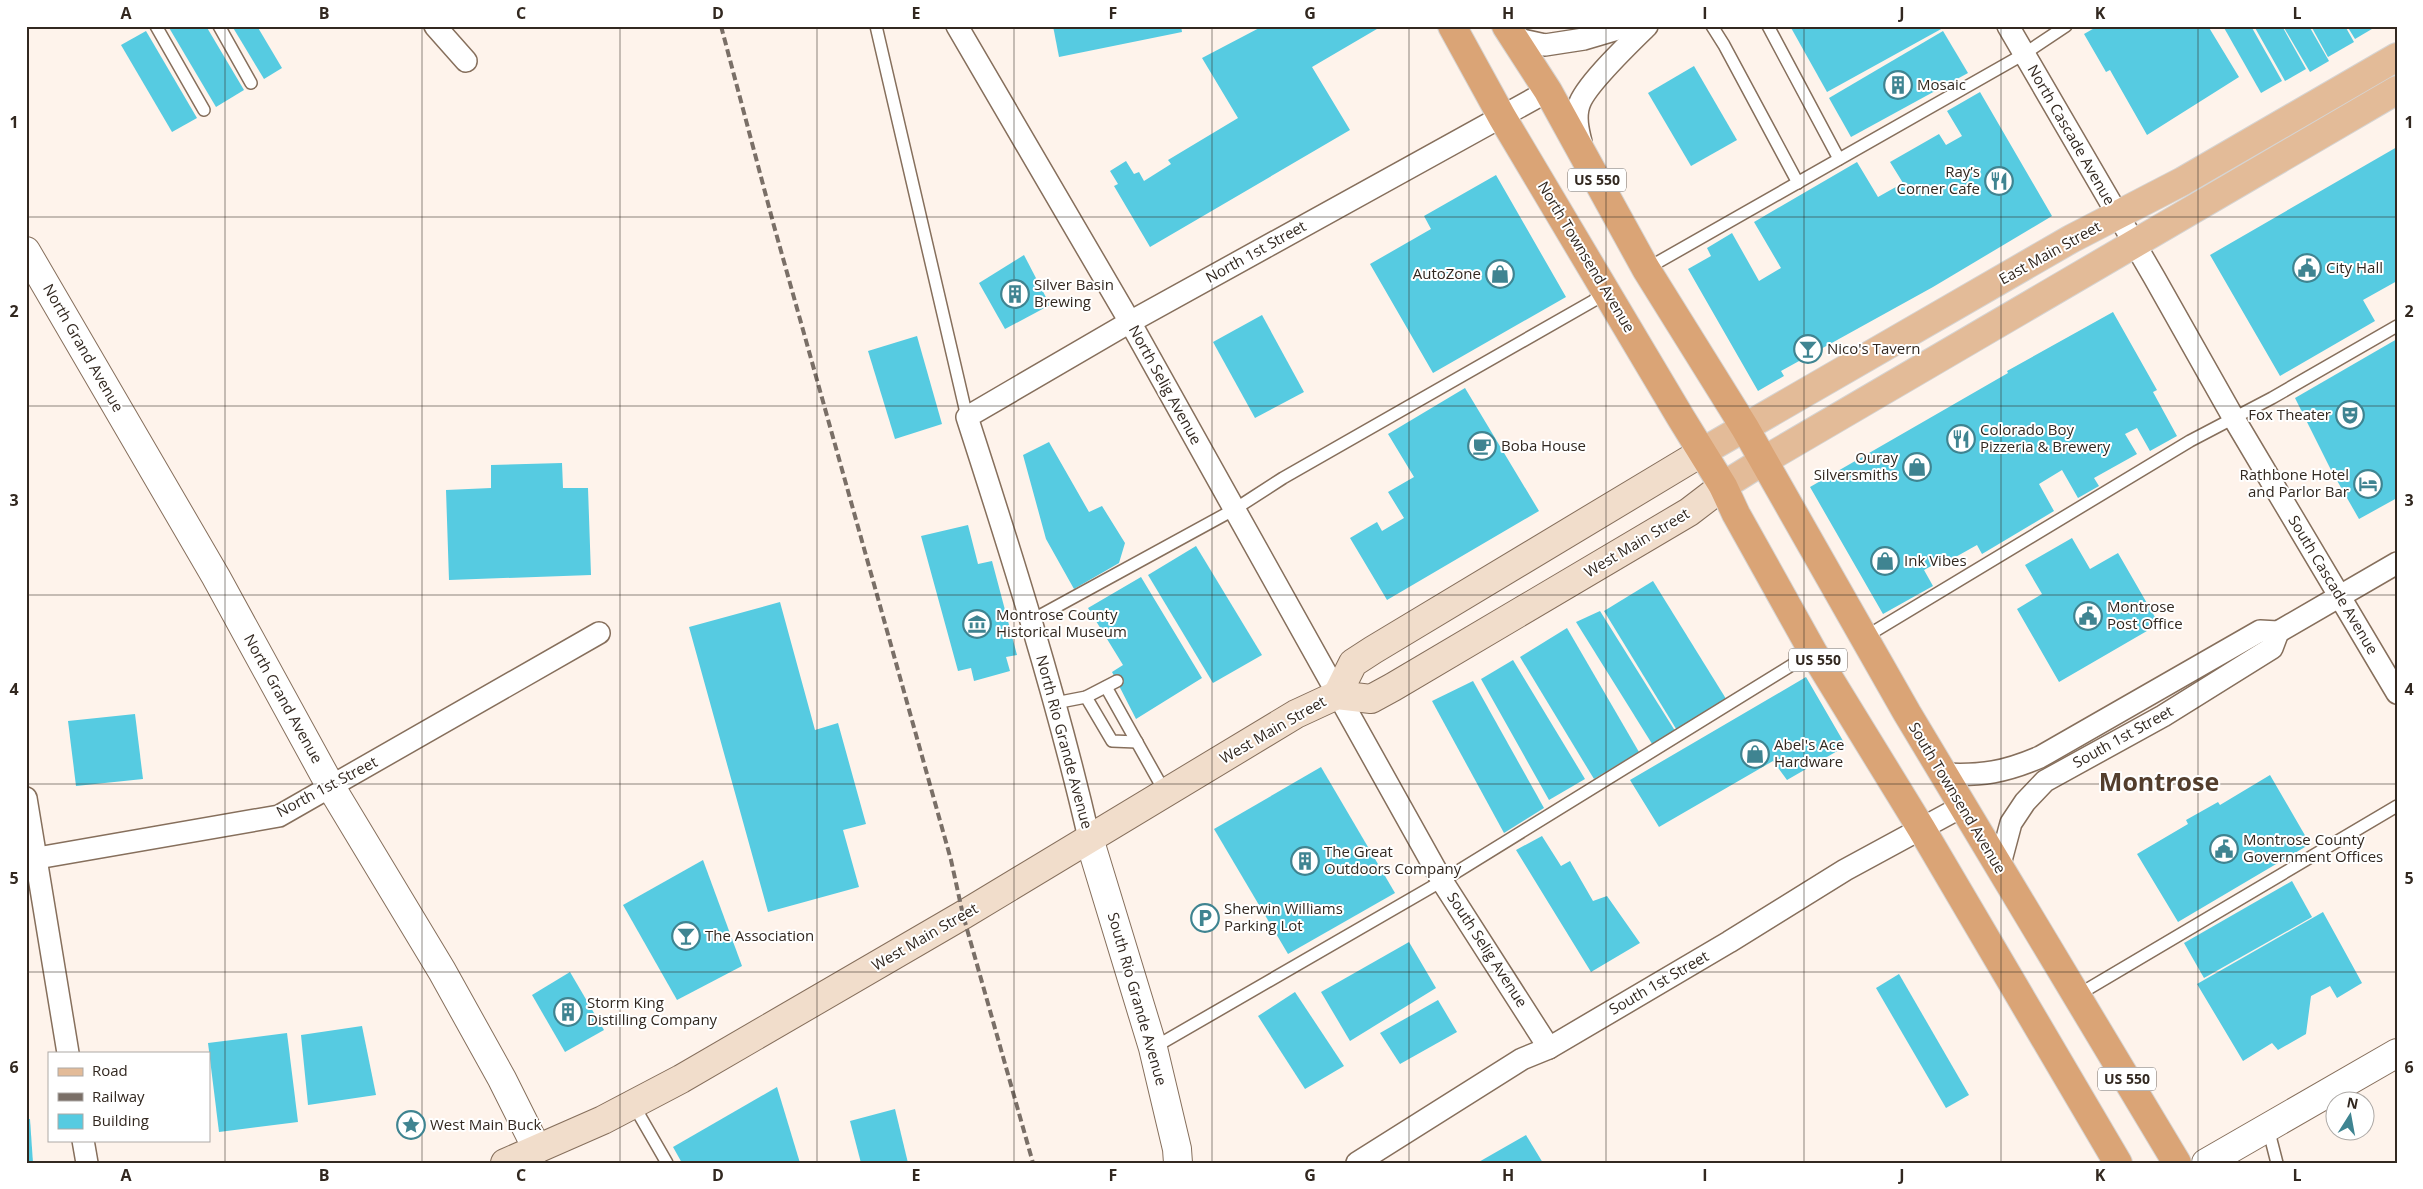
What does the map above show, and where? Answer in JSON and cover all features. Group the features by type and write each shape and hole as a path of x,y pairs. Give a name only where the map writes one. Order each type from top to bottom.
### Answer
{"highway":[{"name":"North Townsend Avenue","path":"1452,26 1502,117 1607,290 1681,418 1704,451 1723,486"},
{"name":"US 550","path":"1509,32 1548,92 1646,269 1745,428"},
{"name":"South Townsend Avenue","path":"1745,428 1907,714 2177,1163"},
{"name":"US 550","path":"1723,486 1736,514 1813,652 1921,828 2118,1163"}],"main road":[{"name":"East Main Street","path":"1704,451 2072,239 2182,181 2397,56"},
{"path":"1723,486 2397,90"},
{"name":"West Main Street","path":"1336,695 1353,663 1704,451"},
{"name":"West Main Street","path":"505,1163 541,1156 634,1104 955,920 1296,714 1336,695 1371,699 1689,512 1723,486"}],"street":[{"path":"435,26 466,62"},
{"name":"North Selig Avenue","path":"957,26 1130,322 1302,628 1336,695"},
{"path":"1509,32 1545,45 1584,40 1628,26"},
{"path":"1583,155 1576,120 1579,103 1610,63 1647,26"},
{"name":"North Cascade Avenue","path":"2008,26 2135,244"},
{"name":"North 1st Street","path":"967,417 1130,322 1548,92"},
{"name":"South Cascade Avenue","path":"2135,244 2233,417 2397,693"},
{"name":"North Grand Avenue","path":"26,251 216,577 331,787 442,971 502,1079 541,1156"},
{"name":"North Rio Grande Avenue","path":"967,417 1032,620 1089,838"},
{"name":"South 1st Street","path":"1944,774 1976,775 2024,764 2040,757 2260,631 2278,632 2397,563"},
{"name":"South 1st Street","path":"1999,868 2011,823 2025,802 2045,781 2163,716 2272,648 2278,632"},
{"name":"North 1st Street","path":"31,859 279,816 599,634"},
{"name":"South Selig Avenue","path":"1336,695 1442,881 1549,1048"},
{"path":"26,798 31,859 68,1052"},
{"name":"South 1st Street","path":"1357,1163 1522,1059 1549,1048 1729,942 1845,870 1963,806"},
{"name":"South Rio Grande Avenue","path":"1089,838 1153,1048 1177,1148 1178,1163"},
{"path":"2206,1163 2397,1053"},
{"path":"83,1142 86,1163"}],"lane":[{"path":"156,26 204,110"},
{"path":"219,26 252,83"},
{"path":"876,26 967,417"},
{"path":"1712,26 1798,183"},
{"path":"1768,26 1839,160"},
{"path":"1646,269 2024,54 2066,26"},
{"path":"1032,620 1235,509 1291,474 1593,301 1607,290"},
{"path":"1865,637 2198,436 2272,398 2397,326"},
{"path":"1153,1048 1442,881 1813,652"},
{"path":"1055,703 1086,697 1112,684 1137,742 1166,794"},
{"path":"1086,697 1107,736 1112,741 1137,742"},
{"path":"2076,996 2397,806"},
{"path":"634,1104 667,1163"},
{"path":"2268,1126 2277,1163"}],"building":[{"path":"168,26 206,26 244,90 216,107"},
{"path":"232,26 257,26 282,68 264,79"},
{"path":"1053,26 1181,26 1182,32 1059,57"},
{"path":"1263,26 1382,26 1312,67 1350,130 1150,247 1114,186 1118,184 1110,171 1126,161 1134,174 1139,172 1144,181 1171,164 1168,160 1238,118 1202,58"},
{"path":"1790,26 1941,26 1943,28 1827,92"},
{"path":"2098,26 2208,26 2239,77 2147,135 2110,70 2106,72 2084,34"},
{"path":"2223,26 2251,26 2282,81 2261,93"},
{"path":"2254,26 2282,26 2306,69 2285,81"},
{"path":"2283,26 2309,26 2329,61 2310,72"},
{"path":"2311,26 2345,26 2354,42 2328,57"},
{"path":"2347,26 2377,26 2355,39"},
{"path":"146,31 197,118 172,132 121,45"},
{"name":"Mosaic","path":"1943,31 1968,73 1851,137 1829,98"},
{"path":"1694,66 1737,140 1691,166 1648,93"},
{"path":"1980,92 2052,216 1933,287 1781,371 1784,376 1758,391 1688,269 1711,256 1707,248 1732,233 1759,281 1781,268 1754,222 1857,162 1878,197 1903,183 1890,162 1939,134 1946,145 1962,136 1947,111"},
{"name":"City Hall","path":"2397,147 2397,281 2363,300 2375,321 2280,376 2210,255"},
{"path":"1496,175 1566,297 1433,373 1370,264 1431,229 1424,216"},
{"name":"Silver Basin Brewing","path":"1024,255 1050,305 1005,329 979,283"},
{"path":"2113,312 2157,390 2153,392 2177,436 2150,451 2137,428 2125,434 2137,454 2094,478 2099,486 2078,498 2062,470 2039,484 2054,511 1982,554 1977,545 1952,559 1949,556 1924,570 1933,586 1883,614 1810,487 2008,373 2007,371"},
{"path":"1262,315 1304,392 1255,418 1213,342"},
{"path":"917,336 942,424 895,439 868,351"},
{"name":"Fox Theater","path":"2397,339 2397,498 2359,519 2331,470 2295,398"},
{"path":"1465,388 1539,511 1387,600 1350,538 1377,522 1382,531 1404,518 1388,492 1414,477 1388,434"},
{"path":"1049,442 1089,512 1102,506 1125,543 1119,563 1074,589 1046,539 1023,455"},
{"path":"562,463 563,488 588,488 591,575 449,580 446,490 491,488 491,465"},
{"name":"Montrose County Historical Museum","path":"968,525 978,564 992,561 1017,655 1006,657 1010,671 974,681 971,668 958,671 921,536"},
{"name":"Montrose Post Office","path":"2072,538 2090,569 2118,553 2159,624 2059,682 2017,609 2042,594 2025,565"},
{"path":"1196,546 1262,655 1213,683 1148,575"},
{"path":"1141,577 1202,678 1136,719 1112,672 1123,665 1088,608"},
{"path":"1653,581 1728,702 1678,732 1604,611"},
{"path":"780,602 815,730 838,723 866,824 843,830 859,887 768,912 689,627"},
{"path":"1600,611 1677,734 1654,747 1576,622"},
{"path":"1567,628 1639,752 1594,779 1520,657"},
{"path":"1513,660 1585,779 1549,800 1481,679"},
{"name":"Abel's Ace Hardware","path":"1806,677 1846,746 1787,780 1773,761 1659,827 1630,780"},
{"path":"1473,681 1544,808 1504,833 1432,701"},
{"path":"135,714 143,779 76,786 68,721"},
{"name":"The Great Outdoors Company","path":"1321,767 1395,893 1288,954 1214,829"},
{"name":"Montrose County Government Offices","path":"2270,775 2310,844 2178,922 2137,854 2188,824 2186,820 2218,802 2220,805"},
{"path":"1542,836 1561,866 1570,861 1593,901 1607,896 1640,943 1591,972 1516,850"},
{"name":"The Association","path":"703,860 742,966 677,1000 623,905"},
{"path":"2292,881 2312,917 2204,978 2184,943"},
{"path":"2323,912 2362,983 2337,998 2330,986 2311,996 2306,1034 2278,1050 2272,1043 2243,1061 2197,984"},
{"path":"1409,942 1436,988 1350,1041 1321,992"},
{"name":"Storm King Distilling Company","path":"570,972 604,1030 565,1052 532,995"},
{"path":"1899,974 1969,1095 1946,1108 1876,988"},
{"path":"1295,992 1344,1066 1305,1089 1258,1016"},
{"path":"1438,1000 1457,1032 1400,1064 1380,1033"},
{"path":"362,1026 376,1095 308,1105 301,1035"},
{"path":"287,1033 298,1122 219,1132 208,1043"},
{"path":"777,1087 800,1163 682,1163 673,1147"},
{"path":"895,1109 908,1163 861,1163 850,1121"},
{"path":"26,1119 30,1119 33,1163 26,1163"},
{"path":"1526,1135 1543,1163 1477,1163"}],"railway":[{"path":"721,26 774,226 951,860 963,915 1033,1163"}],"place":[{"name":"Mosaic","path":"1898,85"},
{"name":"Ray’s Corner Cafe","path":"1999,181"},
{"name":"City Hall","path":"2307,268"},
{"name":"AutoZone","path":"1500,274"},
{"name":"Silver Basin Brewing","path":"1015,294"},
{"name":"Nico's Tavern","path":"1808,349"},
{"name":"Fox Theater","path":"2350,415"},
{"name":"Colorado Boy Pizzeria & Brewery","path":"1961,439"},
{"name":"Boba House","path":"1482,446"},
{"name":"Ouray Silversmiths","path":"1917,467"},
{"name":"Rathbone Hotel and Parlor Bar","path":"2368,484"},
{"name":"Ink Vibes","path":"1885,561"},
{"name":"Montrose Post Office","path":"2088,616"},
{"name":"Montrose County Historical Museum","path":"977,624"},
{"name":"Abel's Ace Hardware","path":"1755,754"},
{"name":"Montrose County Government Offices","path":"2224,849"},
{"name":"The Great Outdoors Company","path":"1305,861"},
{"name":"Sherwin Williams Parking Lot","path":"1205,918"},
{"name":"The Association","path":"686,936"},
{"name":"Storm King Distilling Company","path":"568,1012"},
{"name":"West Main Buck","path":"411,1125"}],"district":[{"name":"Montrose","path":"2159,782"}]}
